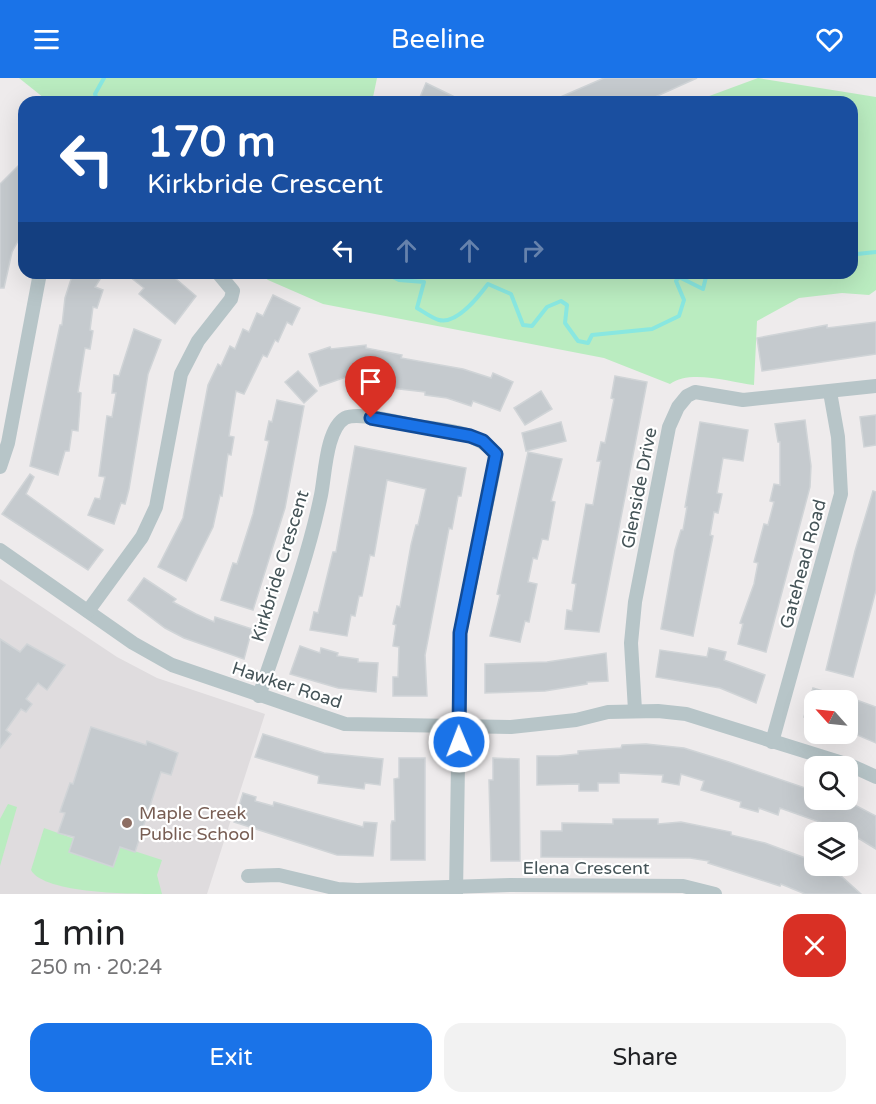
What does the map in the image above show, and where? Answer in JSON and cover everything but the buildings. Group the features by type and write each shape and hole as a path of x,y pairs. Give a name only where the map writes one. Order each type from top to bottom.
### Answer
{"street":[{"path":"0,467 8,444 39,279"},
{"path":"88,611 142,537 156,507 181,374 188,357 231,299 233,291 223,279"},
{"name":"Glenside Drive","path":"635,710 631,643 635,602 669,428 678,407 687,396 695,392 743,400 830,393 876,386"},
{"name":"Gatehead Road","path":"772,742 841,494 838,436 830,393"},
{"name":"Kirkbride Crescent","path":"259,696 316,517 333,433 346,418 356,416 371,418 470,436 483,441 496,454 460,633 458,727"},
{"name":"Hawker Road","path":"0,550 133,643 172,666 345,724 511,727 635,710 686,714 852,766 876,777"},
{"path":"456,890 458,727"},
{"name":"Elena Crescent","path":"248,876 279,875 338,889 357,890 683,886 715,894"}],"shaded area":[{"name":"Maple Creek Public School","path":"0,579 117,657 157,678 265,714 207,894 0,894"}],"green space":[{"path":"19,78 377,78 373,96 42,96"},
{"path":"758,78 876,97 876,290 869,295 842,293 799,298 757,321 754,385 699,377 688,377 670,384 604,358 323,304 267,279 858,279 858,96 709,96"},
{"path":"8,804 17,807 0,866 0,819"},
{"path":"44,828 83,842 85,835 162,860 157,875 162,894 91,891 53,884 39,878 31,870"}],"waterway":[{"path":"96,96 104,78"},
{"path":"858,254 876,252"},
{"path":"397,279 424,282 417,308 439,320 446,320 460,314 488,284 511,294 523,325 532,326 547,307 561,301 567,305 565,323 578,341 588,343 592,335 652,329 679,316 684,300 676,281 678,279"},
{"path":"683,279 703,289 706,279"}],"place":[{"name":"Maple Creek Public School","path":"127,823"}],"route":[{"path":"371,418 470,436 483,441 496,454 460,633 459,742"}]}
